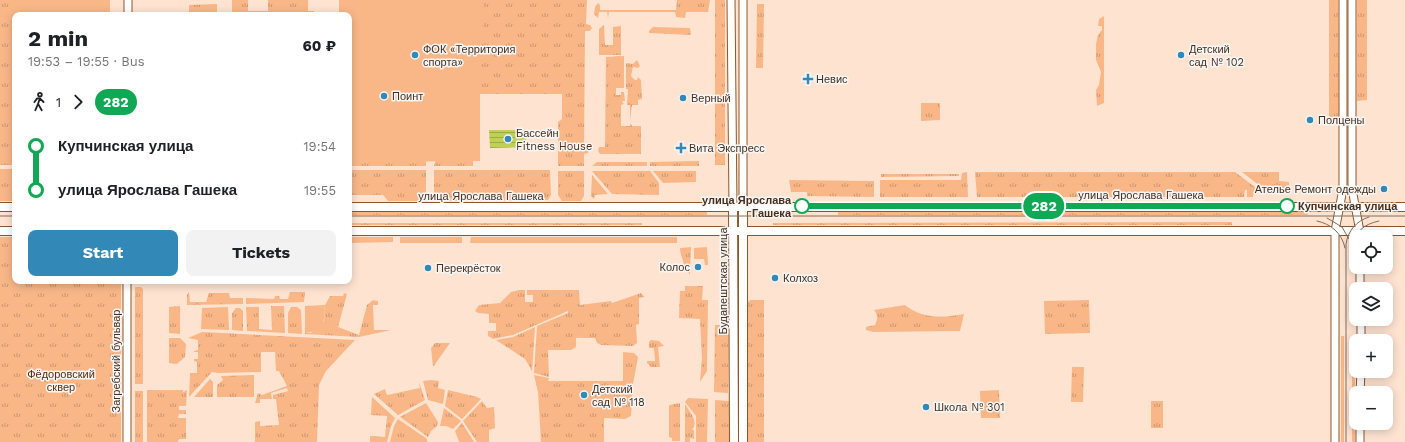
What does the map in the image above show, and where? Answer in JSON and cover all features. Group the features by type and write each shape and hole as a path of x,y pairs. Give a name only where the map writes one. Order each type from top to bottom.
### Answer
{"street":[{"path":"128,0 128,12"},
{"name":"Будапештская улица","path":"731,0 734,231 734,442"},
{"name":"Будапештская улица","path":"742,0 743,442"},
{"path":"1335,442 1335,231 1343,189 1343,0"},
{"path":"1352,0 1352,189 1360,230"},
{"path":"0,207 12,207"},
{"name":"улица Ярослава Гашека","path":"352,207 1405,207"},
{"path":"0,231 12,231"},
{"path":"352,231 1335,231 1349,233"},
{"path":"1393,232 1405,231"},
{"name":"Загребский бульвар","path":"127,442 128,284"},
{"path":"1360,430 1360,442"}],"green space":[{"path":"0,0 17,0 17,12 12,12 12,165 0,165"},
{"path":"17,0 110,0 110,12 17,12"},
{"path":"232,0 248,0 248,11 268,11 268,0 308,0 308,11 314,11 314,12 232,12"},
{"name":"ФОК «Территория спорта»","path":"339,0 484,0 480,94 480,161 352,162 352,12 339,12"},
{"path":"480,0 587,0 586,24 590,25 592,28 590,31 585,31 584,146 590,147 590,149 588,153 584,154 584,166 558,166 558,122 562,119 562,94 480,94 480,161 473,161 473,166 434,166"},
{"path":"677,0 710,0 708,12 686,12 685,18 676,17 675,12 609,12 608,18 607,12 599,12 598,18 594,14 595,7 598,3 600,5 600,10 676,10"},
{"path":"715,0 725,0 725,165 715,165"},
{"path":"1329,0 1338,0 1339,121 1329,121"},
{"path":"1357,0 1367,0 1367,100 1357,101"},
{"path":"217,4 217,12 189,12 189,5"},
{"path":"757,4 764,4 763,68 756,68"},
{"path":"1104,16 1104,103 1097,106 1096,90 1099,85 1101,72 1096,60 1096,44 1098,35 1102,30 1102,26 1098,26 1099,19"},
{"path":"604,25 605,45 613,45 613,27 621,26 621,55 599,55 599,29"},
{"path":"653,27 690,28 691,35 649,33"},
{"path":"624,56 624,88 616,88 616,95 621,95 621,92 624,92 625,101 622,101 624,104 621,105 621,126 630,126 630,123 632,126 641,126 641,154 600,154 598,151 599,147 605,147 606,57"},
{"path":"637,60 640,66 638,68 633,67 631,76 635,80 637,80 638,77 641,80 642,99 638,100 638,105 632,105 630,121 630,105 627,105 628,89 626,89 626,63 633,64"},
{"path":"921,103 940,103 940,120 921,121"},
{"path":"352,156 426,160 426,166 352,166"},
{"path":"699,161 699,166 650,166 650,162"},
{"path":"597,162 647,162 647,166 592,166"},
{"path":"0,169 12,169 12,201 0,201"},
{"path":"352,170 426,170 426,197 423,201 388,201 383,195 352,195"},
{"path":"434,170 550,170 551,195 548,200 438,201 434,197"},
{"path":"558,171 584,171 584,196 581,201 562,201 558,195"},
{"path":"592,171 650,171 659,183 659,195 612,194"},
{"path":"653,171 696,171 696,182 663,183"},
{"path":"967,172 968,197 880,197 880,180 961,180 962,173"},
{"path":"975,172 1235,172 1259,190 1254,190 1253,197 1247,197 1247,190 1245,190 1244,197 977,197"},
{"path":"1242,172 1279,172 1279,181 1289,182 1289,193 1265,190"},
{"path":"881,174 959,174 959,176 881,177"},
{"path":"592,175 608,194 595,195 594,199 591,196"},
{"path":"789,180 874,181 874,197 807,196 807,192 791,192"},
{"path":"352,212 707,212 707,215 352,215"},
{"path":"838,212 1307,212 1308,215 838,215"},
{"path":"1232,222 1232,225 773,225 773,223"},
{"path":"352,223 642,223 642,225 352,225"},
{"name":"Фёдоровский сквер","path":"0,237 12,237 12,284 121,284 121,442 0,442"},
{"path":"352,237 393,237 393,242 352,243"},
{"path":"400,237 462,237 462,243 400,243"},
{"path":"471,237 677,237 677,243 470,243"},
{"path":"691,247 690,274 684,270 680,248"},
{"path":"707,247 708,265 705,265 704,259 694,259 694,248"},
{"path":"685,286 703,286 702,300 708,300 707,371 700,382 702,358 700,319 679,318 680,291 685,291"},
{"path":"135,287 141,287 143,289 143,384 135,384"},
{"path":"525,290 525,302 533,302 533,295 527,295 527,290 579,290 580,305 611,301 612,303 641,293 644,297 639,298 639,324 636,325 637,343 633,346 601,345 597,343 595,338 576,338 576,347 571,350 548,350 549,377 534,373 537,326 568,313 568,311 513,335 493,339 488,336 488,331 496,331 496,323 489,323 489,314 478,313 475,311 479,305 500,303 511,292"},
{"path":"189,292 190,302 206,302 209,293 229,293 230,298 243,298 243,304 187,305 187,295"},
{"path":"290,292 305,292 304,302 246,304 246,298 274,299 275,296 279,296 280,299 288,299"},
{"path":"344,293 347,294 338,327 359,335 367,305 373,300 378,301 378,305 373,305 374,330 391,330 359,337 305,334 305,332 311,333 324,321 325,305 330,296 343,296"},
{"path":"750,300 764,300 764,442 748,442 748,302"},
{"path":"1089,300 1090,333 1045,334 1044,301"},
{"path":"325,305 324,321 320,328 316,331 305,332 305,306"},
{"path":"905,305 918,313 926,315 941,317 964,314 960,331 873,332 866,330 866,327 875,325 876,323 877,315 874,310"},
{"path":"180,306 180,334 169,333 169,307"},
{"path":"271,306 284,306 285,333 247,331 246,307 259,307 259,329 272,330"},
{"path":"228,307 229,330 201,329 202,308"},
{"path":"291,307 297,307 301,310 302,334 288,333 288,313"},
{"path":"236,308 240,308 243,311 243,331 232,330 232,313"},
{"path":"715,325 729,325 728,393 714,392"},
{"path":"535,327 532,371 525,359 496,340 513,337"},
{"path":"202,332 355,340 326,371 319,385 317,442 255,442 255,422 260,421 260,426 279,425 276,399 273,399 273,395 288,391 287,388 271,393 272,399 260,399 260,403 255,403 258,393 262,395 287,386 279,371 276,371 275,352 261,352 261,372 212,372 189,397 190,373 197,373 197,362 194,361 194,359 198,359 198,352 194,351 198,350 198,340 188,338"},
{"path":"1341,336 1344,336 1344,442 1341,442"},
{"path":"169,338 180,338 186,344 185,357 177,364 169,363"},
{"path":"651,340 659,341 664,346 658,347 660,367 651,367 647,363 647,361 655,361 654,348 649,348 649,342"},
{"path":"435,343 450,343 433,367 431,348"},
{"path":"623,352 634,353 638,357 633,384 631,416 625,419 604,418 604,442 541,442 538,392 534,375 549,378 548,381 623,381"},
{"path":"1072,367 1084,367 1083,402 1071,402"},
{"path":"44,373 63,373 63,381 44,383"},
{"path":"254,375 254,397 217,397 217,385 223,380 221,376"},
{"path":"1352,378 1355,378 1355,386 1352,386"},
{"path":"210,379 213,382 213,397 194,397"},
{"path":"423,381 439,381 438,388 445,390 443,404 428,400"},
{"path":"419,382 425,400 398,415 374,394 385,389 387,395 420,388"},
{"path":"147,390 183,390 183,392 187,390 186,406 179,406 179,410 186,410 186,414 179,414 178,418 186,418 186,439 179,439 178,442 147,442"},
{"path":"448,390 481,399 462,419 445,406"},
{"path":"999,390 1000,418 981,418 980,391"},
{"path":"135,391 143,391 143,442 135,442"},
{"path":"372,397 395,418 391,426 387,442 370,442 370,436 385,437 387,416 371,415"},
{"path":"688,398 708,399 707,442 696,442 696,416 685,402"},
{"path":"715,400 729,401 729,442 715,442"},
{"path":"482,401 487,408 494,407 495,428 489,430 489,442 477,442 463,421"},
{"path":"1151,401 1163,401 1163,428 1151,428"},
{"path":"426,403 438,422 437,426 431,431 428,437 400,417"},
{"path":"680,403 680,441 672,441 672,438 669,437 669,405"},
{"path":"685,404 695,424 692,430 694,430 694,439 690,438 690,442 685,442"},
{"path":"444,408 461,421 453,429 446,426 440,426"},
{"path":"398,419 427,439 427,442 390,442 394,426"},
{"path":"462,423 474,442 459,442 455,431"},
{"path":"1352,430 1355,430 1355,442 1352,442"}],"shaded area":[{"name":"Бассейн Fitness House","path":"489,130 526,130 526,147 490,148"}],"tram line":[{"path":"0,216 12,216"},
{"path":"352,216 1405,216"},
{"path":"1346,442 1346,244 1353,227 1360,221 1369,217"},
{"path":"1327,218 1342,227 1349,239"},
{"path":"1317,221 1327,224 1335,230 1339,234 1345,248"},
{"path":"1360,230 1369,224 1379,221"}],"bus line":[{"name":"282","path":"802,206 1287,206"}],"place":[{"name":"ФОК «Территория спорта»","path":"415,55"},
{"name":"Детский сад № 102","path":"1181,55"},
{"name":"Невис","path":"808,79"},
{"name":"Поинт","path":"384,96"},
{"name":"Верный","path":"683,98"},
{"name":"Полцены","path":"1310,120"},
{"name":"Бассейн Fitness House","path":"508,139"},
{"name":"Вита Экспресс","path":"681,148"},
{"name":"Ателье Ремонт одежды","path":"1384,189"},
{"name":"улица Ярослава Гашека","path":"802,206"},
{"name":"Купчинская улица","path":"1287,206"},
{"name":"Колос","path":"698,267"},
{"name":"Перекрёсток","path":"428,268"},
{"name":"Колхоз","path":"775,278"},
{"name":"Детский сад № 118","path":"584,395"},
{"name":"Школа № 301","path":"926,407"}]}
